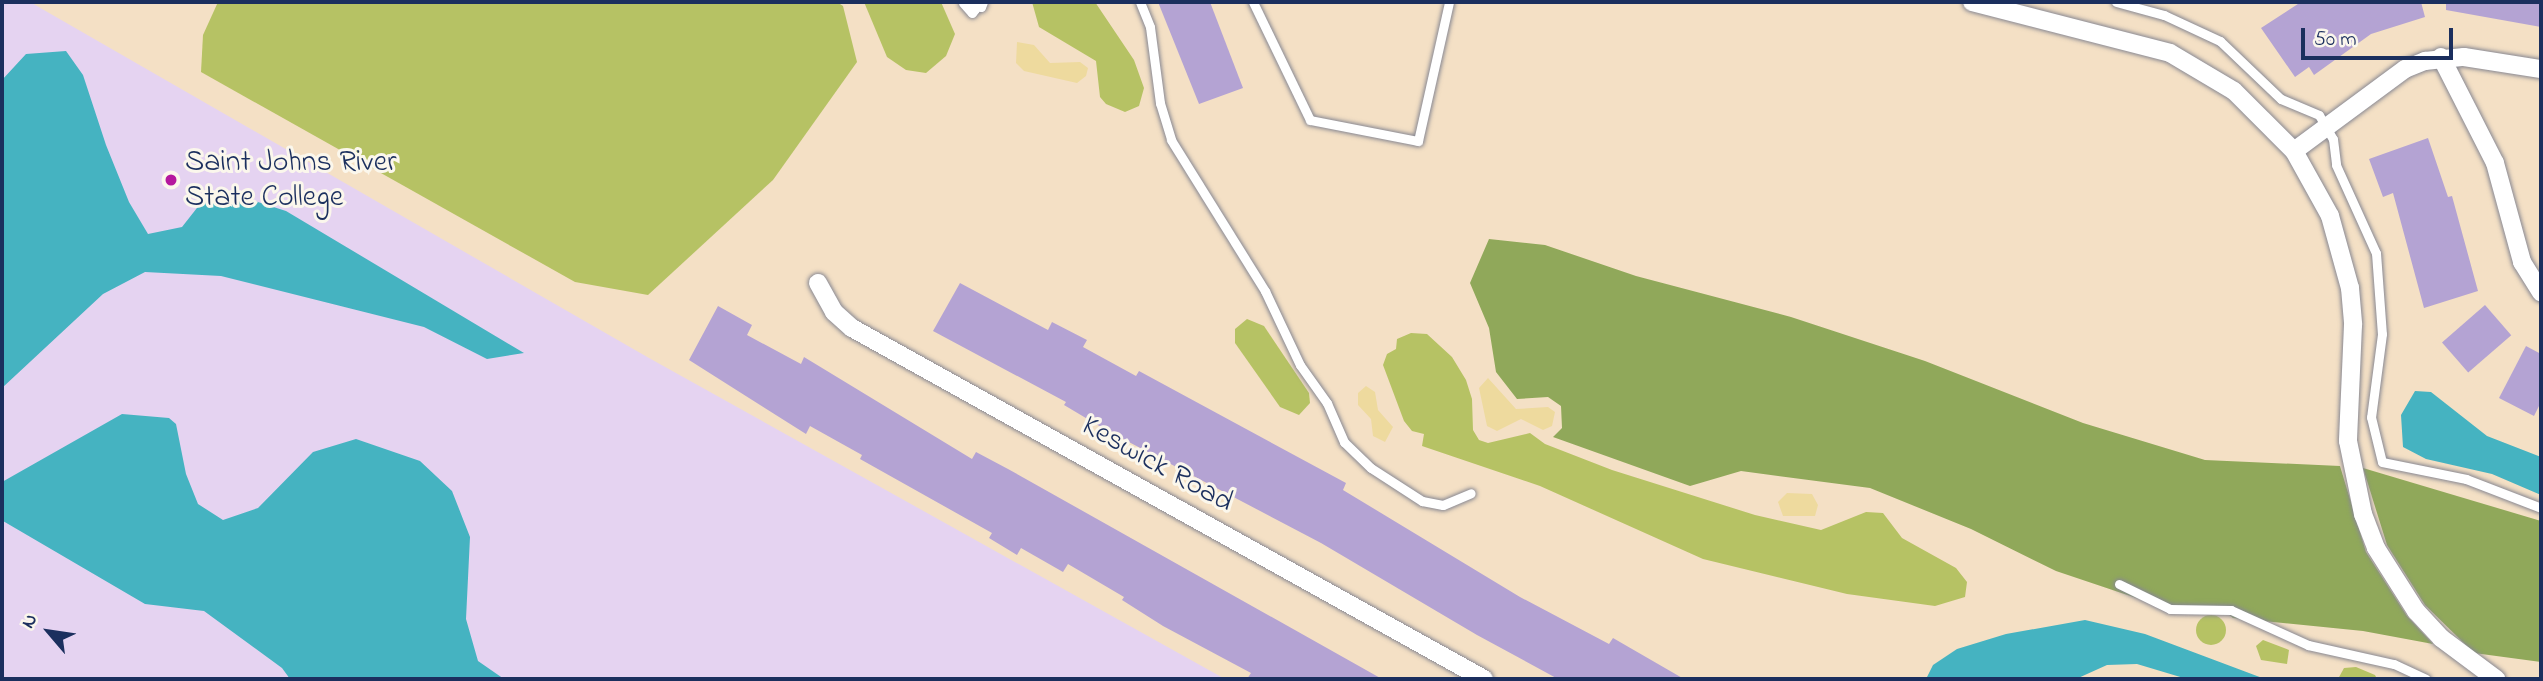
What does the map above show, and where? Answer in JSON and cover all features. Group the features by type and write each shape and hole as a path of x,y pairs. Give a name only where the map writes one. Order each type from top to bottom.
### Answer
{"street":[{"path":"1972,2 2171,54 2235,91 2294,151 2330,216 2350,288 2353,325 2348,440 2362,514 2388,570 2416,611 2441,638 2496,679"},
{"path":"2294,151 2406,69 2441,57 2541,69"},
{"path":"2441,57 2495,163 2522,262 2541,292"},
{"name":"Keswick Road","path":"818,283 834,312 852,328 1484,679"}],"lane":[{"path":"977,2 981,7 983,2"},
{"path":"1140,2 1150,27 1160,103 1171,140 1265,290 1300,365 1327,402 1344,442 1371,468 1422,501 1443,505 1471,493"},
{"path":"1253,2 1310,120 1418,141 1449,2"},
{"path":"2116,2 2164,15 2220,41 2281,99 2319,115 2333,139 2336,165 2376,253 2382,334 2371,417 2382,462 2466,480 2541,508"},
{"path":"2119,584 2170,609 2231,610 2308,645 2395,664 2426,679"}],"shaded area":[{"name":"Saint Johns River State College","path":"2,2 30,2 649,358 1225,679 2,679"}],"green space":[{"path":"218,2 837,2 843,6 857,62 773,180 648,295 575,282 201,72 203,35"},
{"path":"864,2 941,2 955,34 946,56 926,73 906,70 887,57"},
{"path":"1032,2 1095,2 1134,60 1144,88 1139,106 1125,112 1106,104 1100,97 1096,61 1039,27"},
{"path":"1489,239 1545,245 1636,276 1791,317 1925,361 2083,423 2205,460 2340,466 2366,552 2407,616 2433,644 2363,631 2233,618 2224,611 2172,610 2056,571 1971,529 1870,488 1741,471 1690,486 1553,437 1562,428 1561,406 1548,397 1517,399 1496,372 1489,328 1470,283"},
{"path":"1247,319 1264,326 1309,393 1310,403 1299,415 1280,407 1235,343 1235,329"},
{"path":"1411,333 1427,334 1452,357 1466,380 1472,399 1473,430 1479,440 1488,443 1530,433 1545,444 1612,470 1755,515 1821,530 1866,512 1883,513 1902,538 1956,568 1967,582 1965,597 1935,606 1847,594 1703,559 1540,486 1422,446 1424,434 1412,431 1404,421 1383,365 1387,354 1396,349 1397,339"},
{"path":"2363,468 2541,521 2541,662 2474,653 2425,605 2387,545"},
{"path":"2211,615 2222,619 2226,630 2222,641 2211,645 2200,641 2196,630 2200,619"},
{"path":"2263,640 2289,650 2287,664 2261,660 2256,646"},
{"path":"2356,667 2375,675 2377,679 2338,679 2344,668"}],"sand":[{"path":"1017,42 1034,45 1050,63 1080,62 1088,68 1086,76 1077,83 1024,71 1016,63"},
{"path":"1488,378 1516,409 1548,407 1555,412 1552,426 1543,430 1521,419 1497,431 1487,426 1479,388"},
{"path":"1366,386 1375,392 1378,410 1393,427 1385,442 1373,436 1371,419 1358,405 1358,393"},
{"path":"1787,493 1812,494 1818,505 1815,516 1783,516 1778,502"}],"water":[{"path":"66,51 83,75 106,145 129,202 148,234 182,227 204,199 239,196 286,211 524,353 487,359 424,327 221,276 145,272 103,294 2,388 2,80 26,54"},
{"path":"2415,391 2431,392 2487,436 2541,457 2541,495 2492,474 2426,459 2403,447 2401,415"},
{"path":"122,414 169,418 176,424 186,474 198,504 223,520 258,508 313,452 356,439 420,461 452,491 470,537 466,619 478,661 504,679 290,679 282,668 204,611 145,604 3,521 2,482"},
{"path":"2085,620 2145,634 2265,679 2187,679 2137,664 2107,665 2076,679 1926,679 1933,665 1957,649 2006,634"}],"building":[{"path":"1158,2 1210,2 1243,88 1199,104"},
{"path":"2301,2 2421,2 2425,17 2371,34 2314,75 2309,67 2295,77 2261,28"},
{"path":"2446,2 2541,2 2541,27 2446,10"},
{"path":"2428,138 2448,197 2452,196 2478,291 2424,308 2393,193 2383,197 2369,159"},
{"path":"960,283 1048,330 1052,322 1087,340 1083,347 1136,376 1139,371 1346,483 1343,490 1520,597 1609,644 1613,638 1684,679 1558,679 1477,635 1321,543 1106,430 1064,405 1066,402 933,331"},
{"path":"2485,305 2511,335 2468,373 2442,342"},
{"path":"718,306 752,325 747,335 801,364 804,357 972,459 976,452 1008,469 1382,679 1247,679 1251,673 1163,626 1122,600 1124,597 1068,564 1063,572 1021,548 1017,555 989,538 992,533 860,459 862,455 810,426 806,434 689,360"},
{"path":"2526,346 2541,354 2541,402 2534,416 2499,398"}],"place":[{"name":"Saint Johns River State College","path":"171,180"}]}
